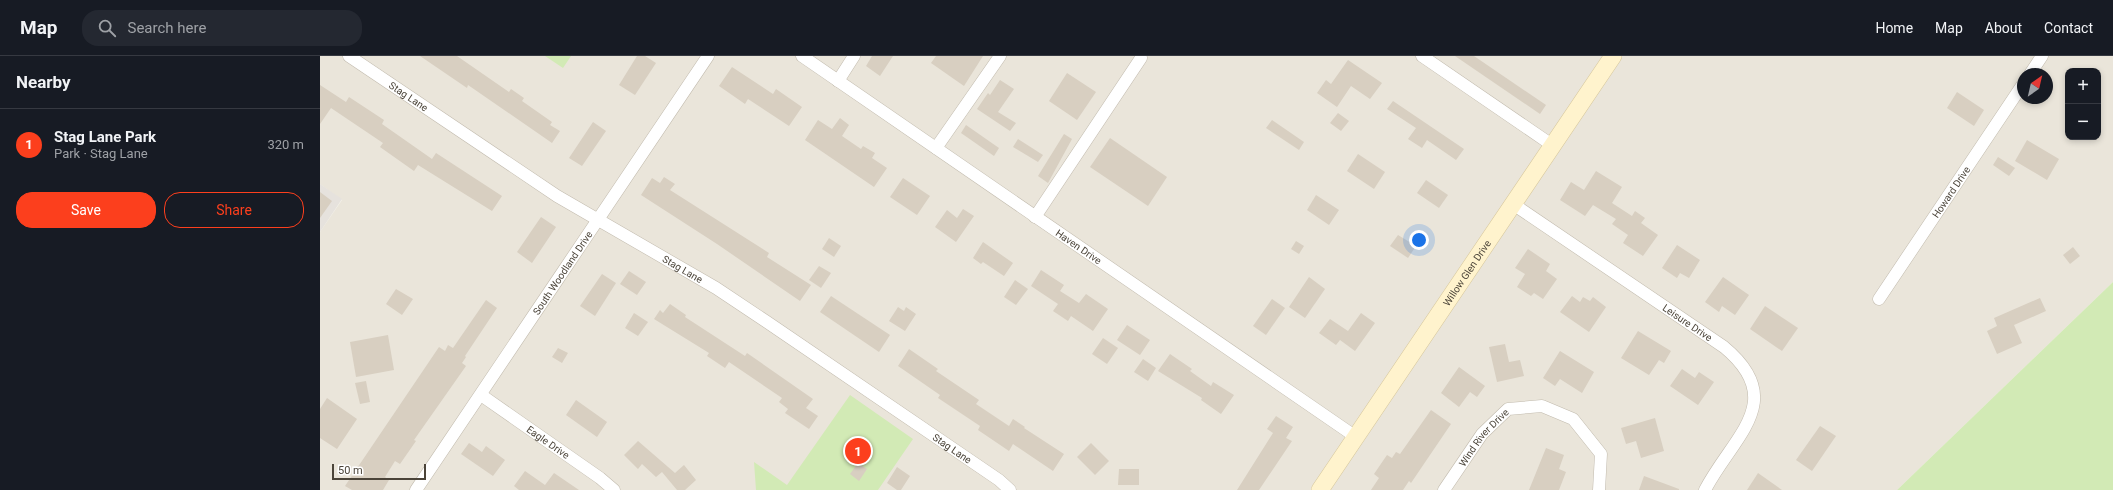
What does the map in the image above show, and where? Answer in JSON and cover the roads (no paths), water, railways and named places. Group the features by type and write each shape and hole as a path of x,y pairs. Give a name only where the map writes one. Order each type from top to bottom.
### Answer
{"main road":[{"name":"Willow Glen Drive","path":"1320,490 1613,56"}],"street":[{"name":"Stag Lane","path":"349,56 557,196 716,288 999,480 1010,490"},
{"name":"South Woodland Drive","path":"416,490 708,56"},
{"name":"Haven Drive","path":"802,56 1356,437"},
{"path":"838,80 854,56"},
{"path":"936,148 1000,56"},
{"path":"1422,56 1552,145"},
{"path":"2034,68 2042,56"},
{"path":"1035,217 1141,58"},
{"name":"Howard Drive","path":"1879,299 2017,93"},
{"name":"Leisure Drive","path":"1513,204 1724,347 1737,358 1747,370 1753,384 1755,400 1752,416 1705,490"},
{"name":"Eagle Drive","path":"481,395 614,490"},
{"name":"Wind River Drive","path":"1444,490 1482,434 1508,409 1542,406 1573,419 1602,454 1599,490"}],"place":[{"name":"Stag Lane Park","path":"858,451"}]}
